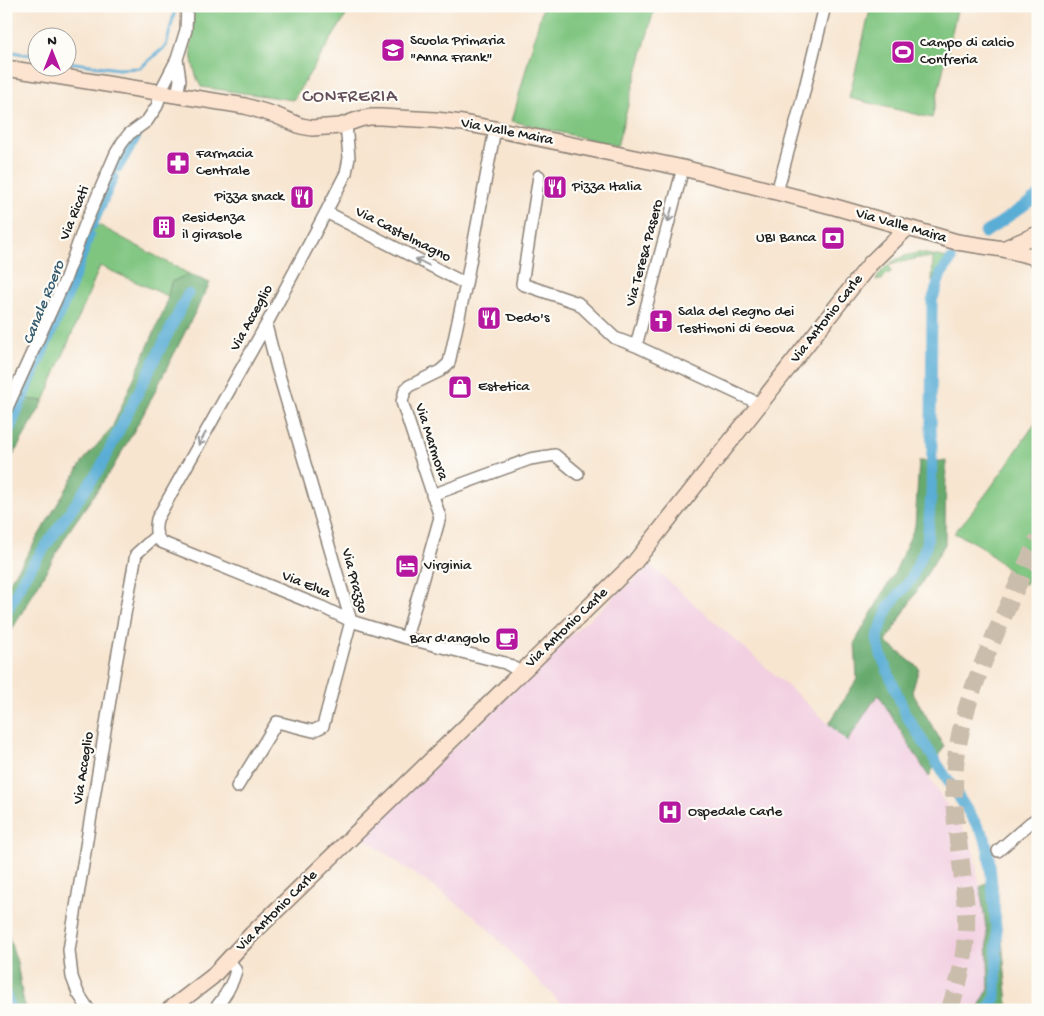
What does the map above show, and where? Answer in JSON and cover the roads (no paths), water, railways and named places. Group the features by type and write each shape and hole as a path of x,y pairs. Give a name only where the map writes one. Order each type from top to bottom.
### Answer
{"street":[{"path":"177,95 180,80 177,59 186,30 187,6"},
{"path":"777,192 825,6"},
{"name":"Via Ricati","path":"6,410 65,280 84,227 116,153 130,134 147,121 157,106 167,78 177,59"},
{"name":"Via Valle Maira","path":"6,68 252,108 301,126 312,128 326,128 370,117 463,123 683,168 835,207 957,242 1003,249 1031,256 1038,260"},
{"name":"Via Acceglio","path":"89,1010 78,993 72,977 69,950 115,669 136,554 156,536 157,519 266,325 346,173 349,158 346,124"},
{"name":"Via Marmora","path":"406,638 440,517 402,402 404,390 440,371 449,363 495,129"},
{"name":"Via Teresa Pasero","path":"636,346 683,168"},
{"path":"539,176 522,284 578,303 615,338 760,404"},
{"name":"Via Castelmagno","path":"326,212 466,284"},
{"name":"Via Antonio Carle","path":"870,264 890,223"},
{"name":"Via Antonio Carle","path":"169,1010 212,978 252,934 634,563 870,264 907,228"},
{"path":"1003,249 1038,234"},
{"name":"Via Prazzo","path":"237,787 277,722 313,731 323,726 351,621 266,325"},
{"path":"432,495 530,458 555,455 578,474"},
{"name":"Via Elva","path":"156,536 162,542 322,607 351,621 406,638 505,663 521,672"},
{"path":"998,851 1038,818"},
{"name":"Via Antonio Carle","path":"214,1010 234,981 236,971 229,960"}],"waterway":[{"path":"78,63 118,69 140,68 166,46 176,6"},
{"path":"6,51 28,54"},
{"path":"118,167 136,136"},
{"path":"92,225 113,177"},
{"path":"985,233 1038,196"},
{"name":"Canale Roero","path":"6,438 69,292 89,235"},
{"path":"951,260 941,274 932,301 932,447 927,544 911,579 888,608 877,638 881,655 906,715 985,838 989,855 997,937 996,996 988,1010"},
{"path":"6,613 24,577 99,470 188,294"},
{"path":"6,995 10,1010"}],"tunnel":[{"path":"949,1010 958,983 964,955 966,927 965,898 954,799 958,746 972,691 1038,539"}],"place":[{"name":"Scuola Primaria \"Anna Frank\"","path":"393,50"},
{"name":"Campo di calcio Confreria","path":"903,52"},
{"name":"Farmacia Centrale","path":"178,163"},
{"name":"Pizza Italia","path":"555,187"},
{"name":"Pizza snack","path":"302,197"},
{"name":"Residenza il girasole","path":"164,227"},
{"name":"UBI Banca","path":"833,238"},
{"name":"Dedo's","path":"489,318"},
{"name":"Sala del Regno dei Testimoni di Geova","path":"661,321"},
{"name":"Estetica","path":"460,387"},
{"name":"Virginia","path":"407,566"},
{"name":"Bar d'angolo","path":"507,639"},
{"name":"Ospedale Carle","path":"670,812"}],"district":[{"name":"CONFRERIA","path":"350,97"}]}
